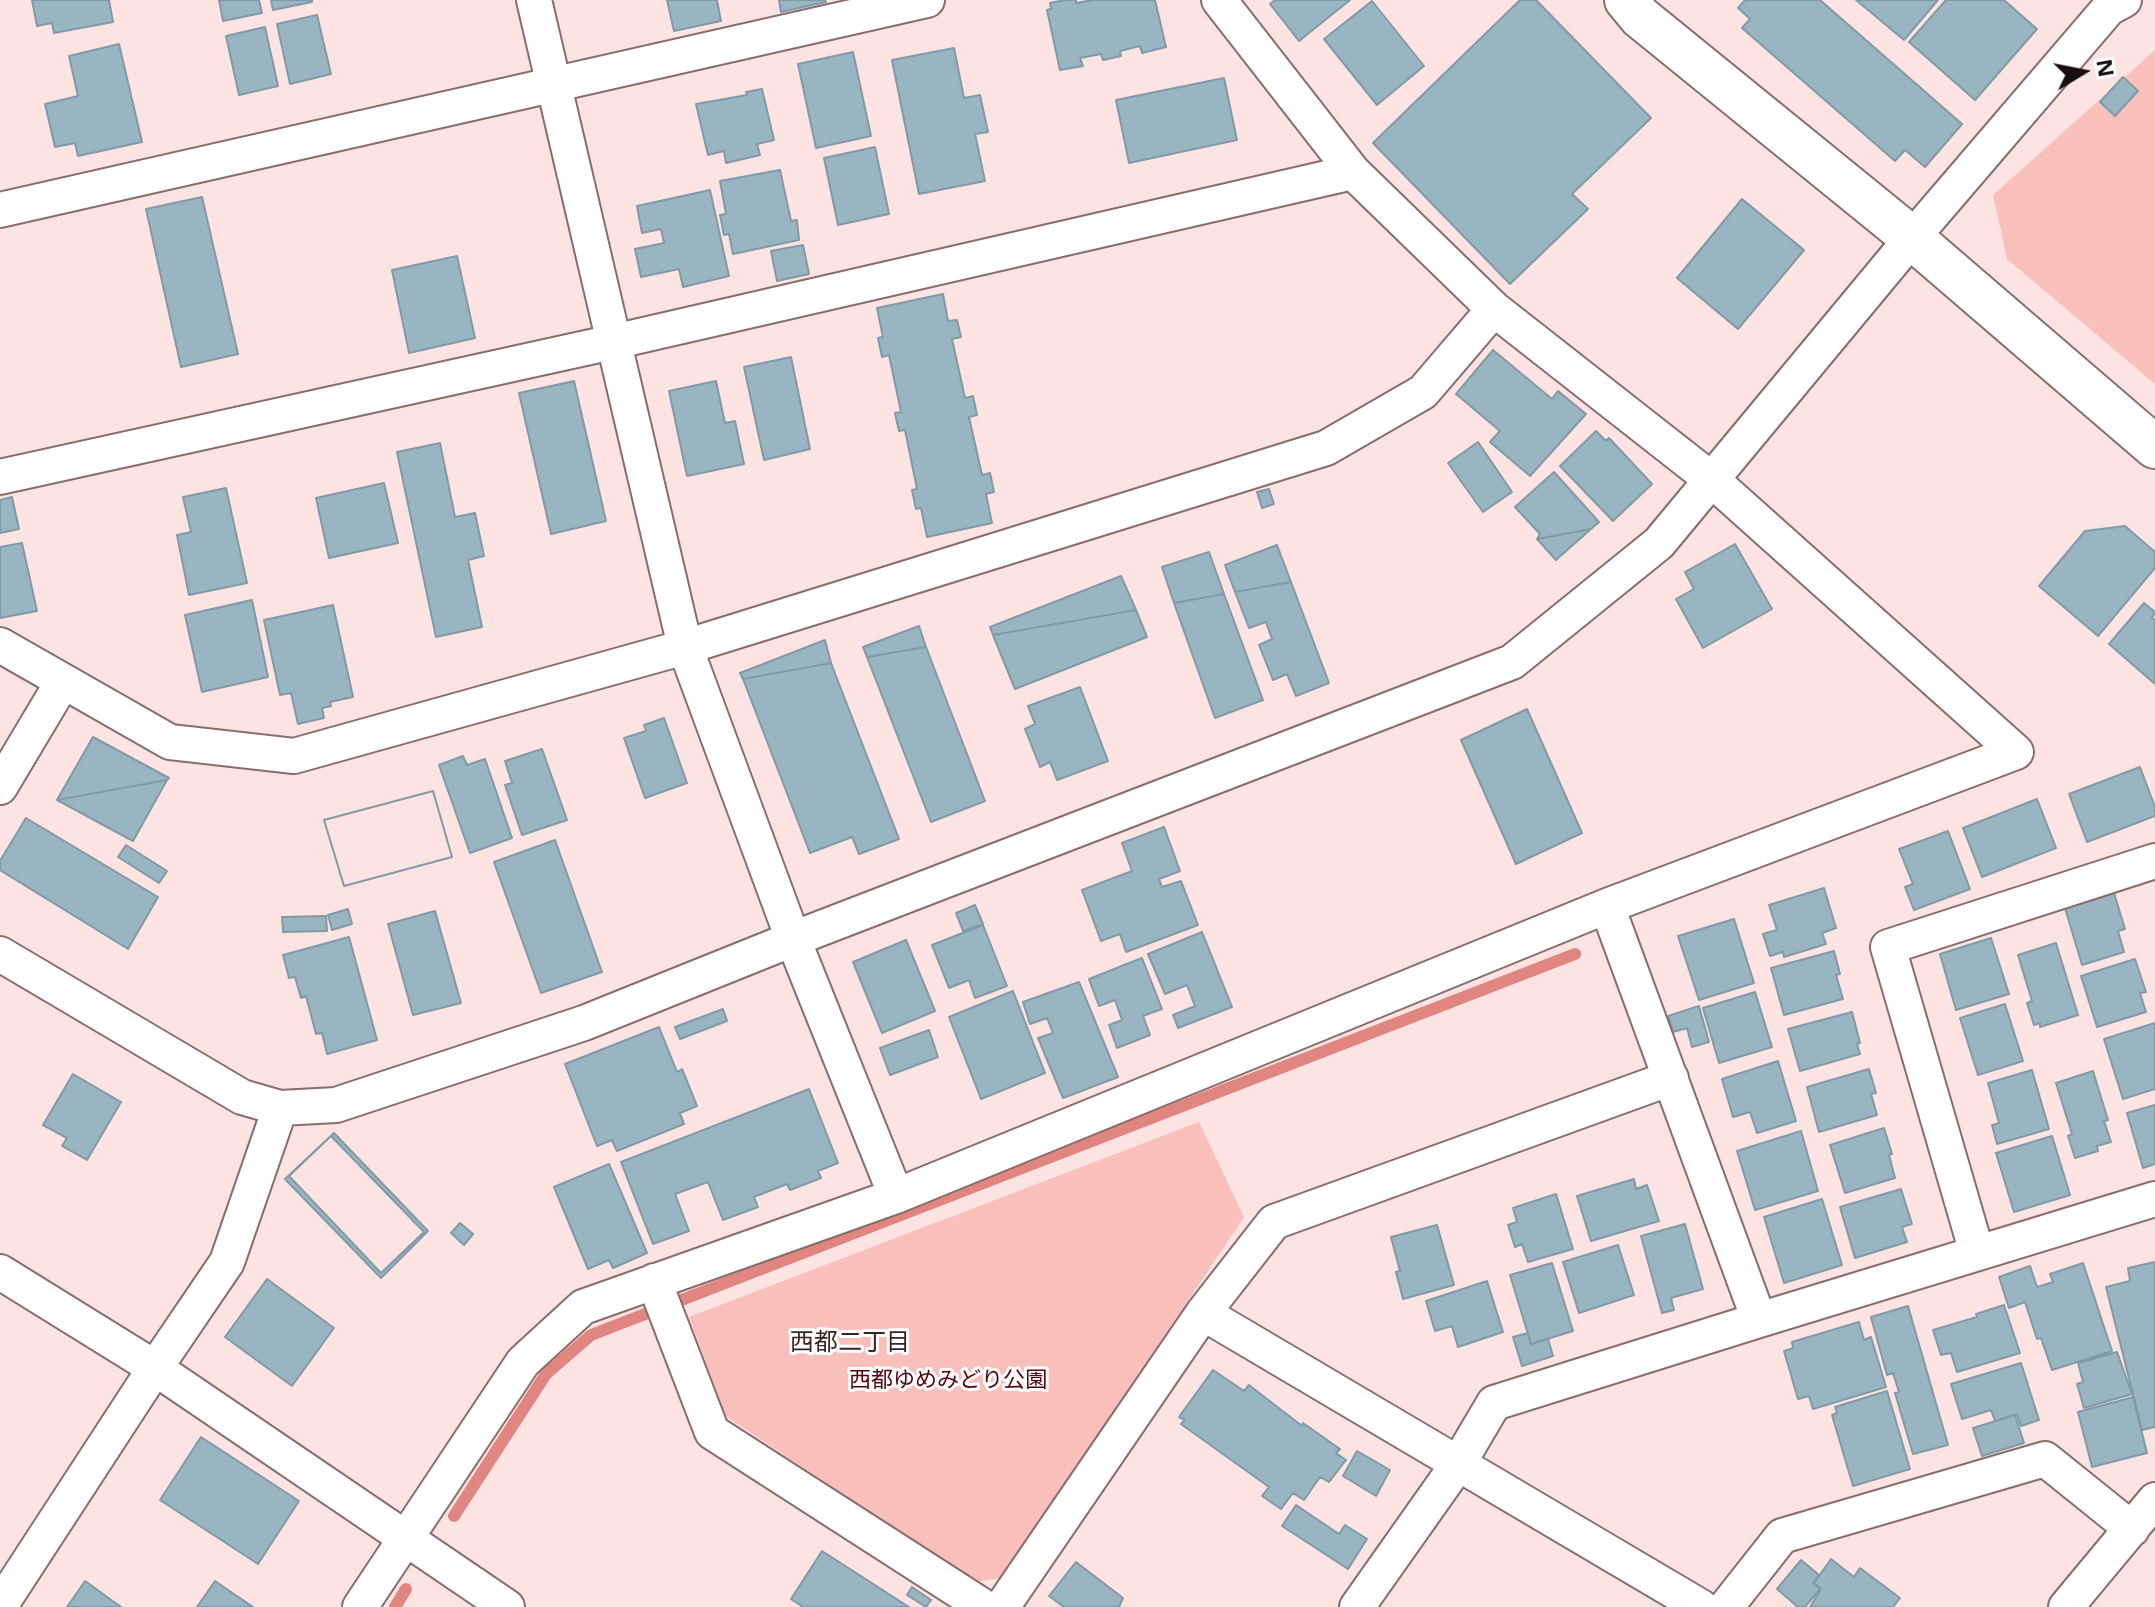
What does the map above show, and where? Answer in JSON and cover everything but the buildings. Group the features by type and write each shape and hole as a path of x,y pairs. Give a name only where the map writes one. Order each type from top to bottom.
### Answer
{"street":[{"path":"534,0 685,647 793,939 896,1196"},
{"path":"0,210 927,0"},
{"path":"360,1607 523,1362 583,1307 656,1287 896,1196 1607,906 2016,752 1712,480 1494,309 1353,172 1219,0"},
{"path":"1626,0 1640,17 1912,238 2155,447"},
{"path":"0,954 242,1097 280,1108 336,1105 584,1023 793,939 1512,662 1659,543 2110,3"},
{"path":"0,477 613,342 1353,172"},
{"path":"0,645 170,742 294,756 685,647 1326,448 1423,392 1494,309"},
{"path":"0,787 62,683"},
{"path":"1977,1253 1888,947 2155,861"},
{"path":"1607,906 1759,1320"},
{"path":"1002,1607 1203,1313 1274,1222 1671,1078"},
{"path":"0,1606 227,1262 280,1108"},
{"path":"1357,1607 1458,1464 1494,1403 2155,1199"},
{"path":"0,1272 155,1368 507,1607"},
{"path":"656,1287 712,1432 984,1607"},
{"path":"1203,1313 1701,1607"},
{"path":"1726,1607 1782,1536 2045,1459 2132,1529"},
{"path":"2066,1607 2155,1500"}],"green space":[{"path":"2155,50 2155,384 2007,259 1993,195"},
{"name":"西都ゆめみどり公園","path":"1199,1122 1244,1217 1002,1578 973,1582 726,1416 689,1317"}],"waterway":[{"path":"454,1516 546,1374 591,1335 1575,954"},
{"path":"395,1607 406,1589"}],"district":[{"name":"西都二丁目","path":"850,1343"}]}
